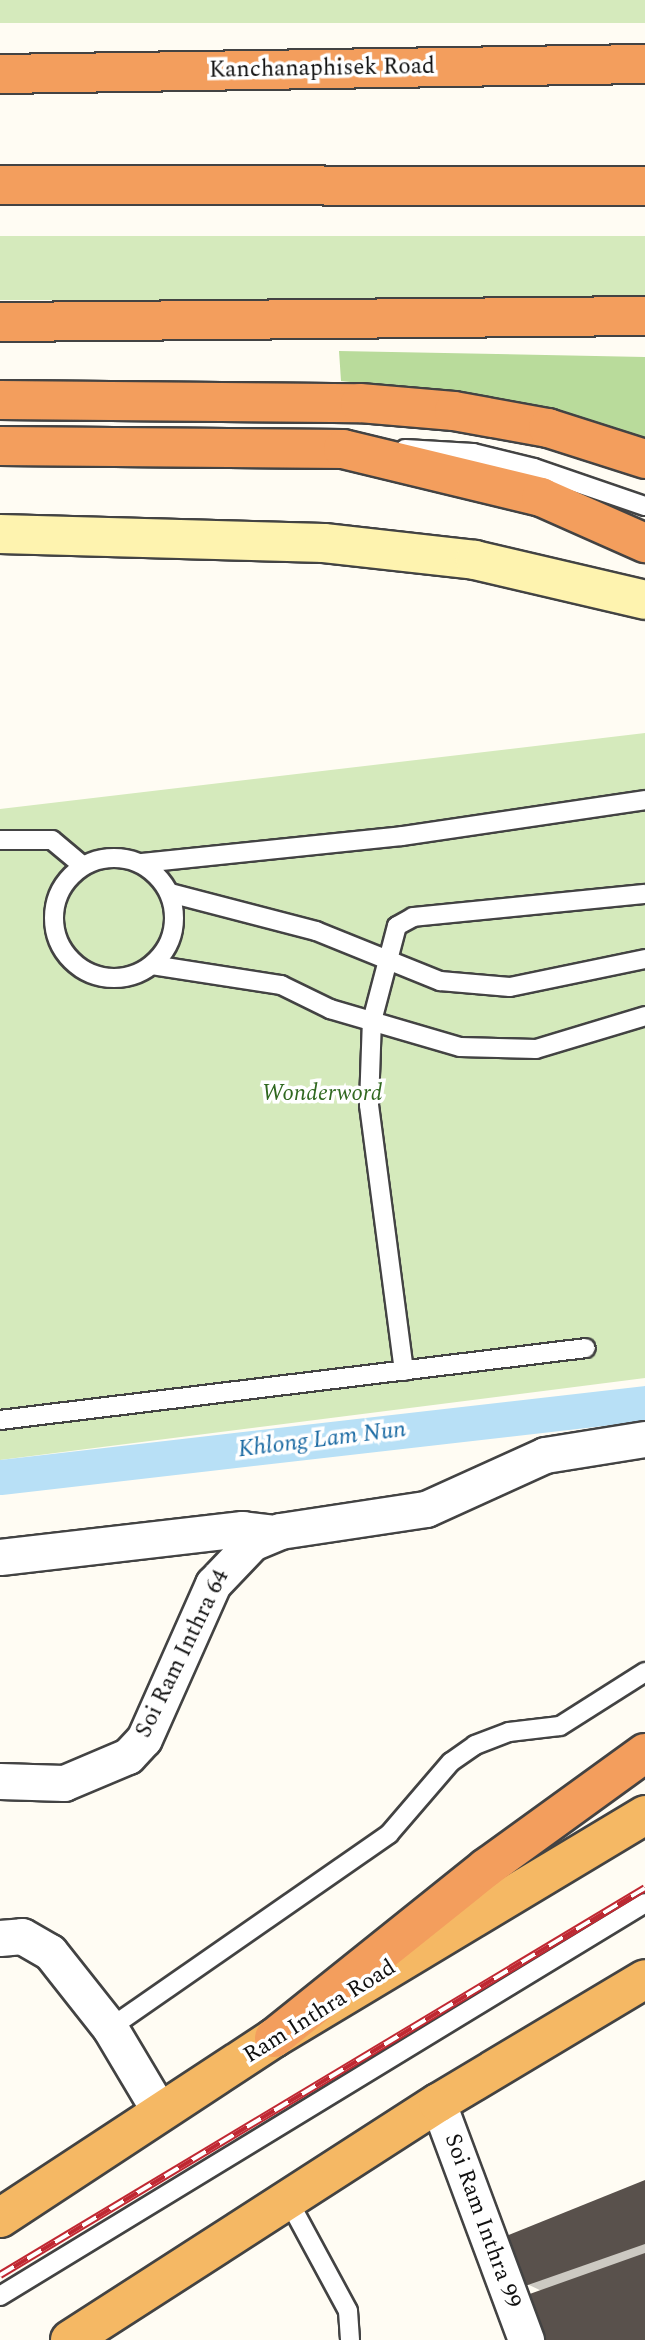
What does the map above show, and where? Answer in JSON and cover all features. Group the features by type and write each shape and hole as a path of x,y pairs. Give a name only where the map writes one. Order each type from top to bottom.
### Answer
{"highway":[{"name":"Kanchanaphisek Road","path":"0,74 645,64"},
{"path":"0,185 645,186"},
{"path":"0,322 645,316"},
{"path":"0,400 360,403 454,411 548,428 645,459"},
{"path":"0,446 343,449 541,497 645,543"},
{"path":"274,2038 486,1868 645,1753"},
{"name":"Ram Inthra Road","path":"0,2218 274,2038 645,1815"},
{"path":"71,2340 287,2198 438,2103 645,1979"}],"main road":[{"path":"0,534 324,543 475,559 645,600"}],"street":[{"name":"Soi Ram Inthra 64","path":"0,1781 64,1783 128,1756 144,1739 212,1584 230,1560 274,1533 426,1509 545,1455 645,1439"},
{"path":"0,1558 242,1529 274,1533"},
{"path":"0,1938 22,1936 45,1948 110,2028 160,2112"},
{"name":"Soi Ram Inthra 99","path":"438,2103 526,2340"}],"lane":[{"path":"343,449 473,453 645,506"},
{"path":"645,800 402,836 142,863 112,858 83,866 68,879 53,916 64,953 96,976 115,979 152,965 281,985 372,1021 460,1047 536,1049 645,1016"},
{"path":"0,840 52,840 83,866"},
{"path":"142,863 170,893 316,931 440,981 510,987 645,959"},
{"path":"152,965 173,932 170,893"},
{"path":"404,1371 369,1105 372,1021 384,960 397,926 413,917 645,894"},
{"path":"0,1420 586,1348"},
{"path":"110,2028 389,1834 451,1762 475,1745 509,1732 560,1726 645,1672"},
{"path":"0,2296 645,1903"},
{"path":"287,2198 348,2311 350,2340"}],"green space":[{"path":"0,0 645,0 645,23 0,23"},
{"path":"0,236 645,236 645,300 0,300"},
{"path":"339,351 645,357 645,446 469,395 341,381"},
{"name":"Wonderword","path":"645,733 645,1378 0,1460 0,809"}],"building":[{"path":"645,2180 645,2244 525,2286 506,2236"},
{"path":"645,2253 645,2340 540,2340 524,2296"}],"waterway":[{"name":"Khlong Lam Nun","path":"0,1477 645,1403"}],"railway":[{"path":"0,2275 645,1888"}]}
